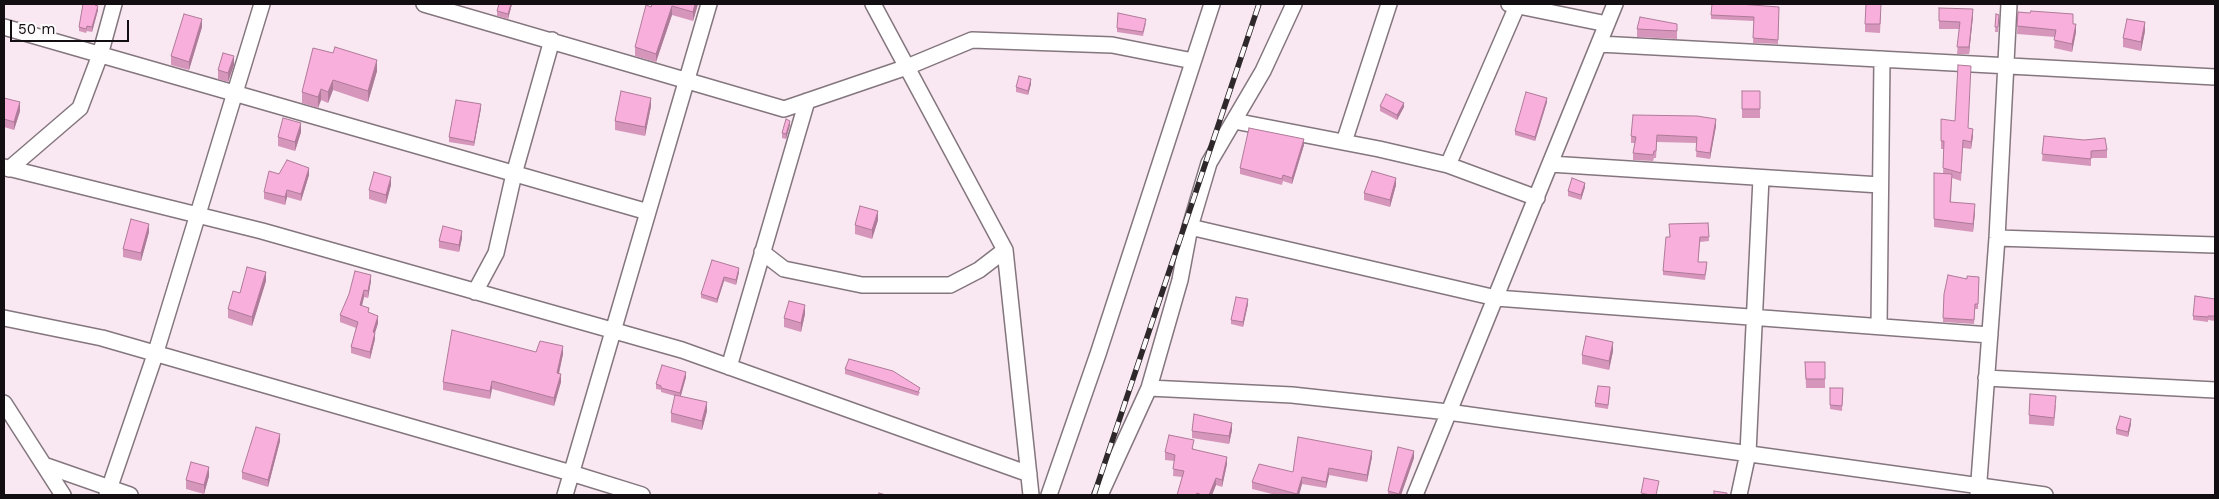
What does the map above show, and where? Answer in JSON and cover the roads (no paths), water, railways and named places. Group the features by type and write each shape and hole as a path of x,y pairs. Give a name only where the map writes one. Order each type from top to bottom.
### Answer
{"street":[{"path":"6,168 80,108 100,55 114,4"},
{"path":"109,492 155,355 262,4"},
{"path":"424,4 687,79 784,109 907,67 972,40 1112,45 1193,61"},
{"path":"565,495 709,4"},
{"path":"1048,495 1098,354 1212,4"},
{"path":"1100,495 1150,388 1180,280 1190,227 1209,163 1263,70 1294,4"},
{"path":"1344,142 1389,4"},
{"path":"1416,495 1448,412 1615,4"},
{"path":"1978,490 1998,238 2009,4"},
{"path":"1448,165 1513,5 1607,24"},
{"path":"870,6 907,67 1005,250 1031,495"},
{"path":"4,27 648,212"},
{"path":"475,292 496,253 514,174 552,40"},
{"path":"1599,44 2215,77"},
{"path":"1879,326 1882,59"},
{"path":"729,367 807,101"},
{"path":"1234,121 1344,142 1448,165 1537,198"},
{"path":"1550,164 1880,185"},
{"path":"6,168 198,215 682,350 1029,474"},
{"path":"1739,495 1748,453 1761,178"},
{"path":"1190,227 1496,298 1990,335"},
{"path":"1998,238 2215,246"},
{"path":"762,252 784,269 862,285 950,285 979,270 1005,250"},
{"path":"4,318 102,338 155,355 572,473 642,495"},
{"path":"1986,378 2215,390"},
{"path":"1150,388 1292,395 1448,412 1748,453 1978,490 2044,495"},
{"path":"4,403 63,495"},
{"path":"44,466 109,492 130,495"}],"railway":[{"path":"1094,495 1259,4"}]}
